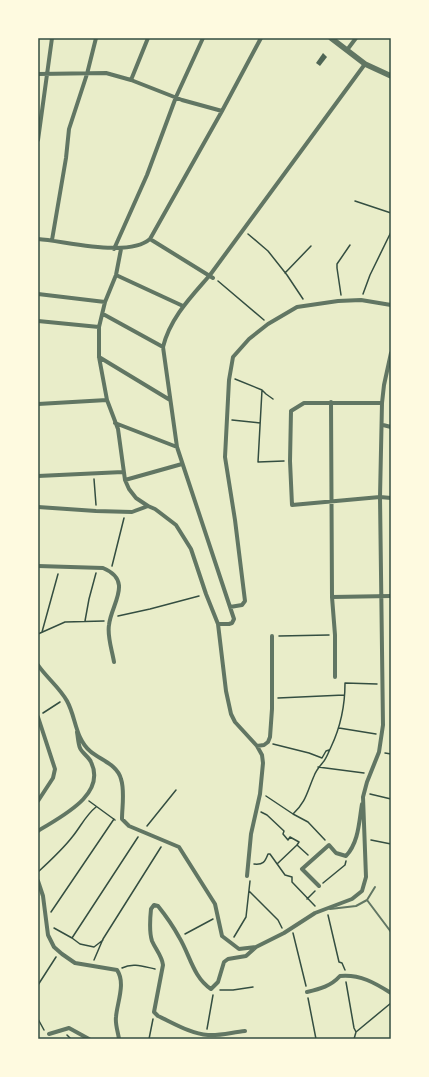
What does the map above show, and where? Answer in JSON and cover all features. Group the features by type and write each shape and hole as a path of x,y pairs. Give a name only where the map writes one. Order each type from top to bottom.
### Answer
{"street":[{"path":"38,140 52,38"},
{"path":"52,240 66,158 69,129 87,74 96,38"},
{"path":"131,80 148,38"},
{"path":"114,249 147,175 176,97 203,38"},
{"path":"38,239 121,249 145,243 150,239 261,38"},
{"path":"331,38 365,64 391,76"},
{"path":"347,50 356,38"},
{"path":"218,624 229,624 232,623 234,619 177,447 163,347 165,338 173,321 183,306 212,276 243,230 365,64"},
{"path":"38,74 106,73 222,111"},
{"path":"150,239 212,276"},
{"path":"121,249 116,275 105,302 99,327 99,357 107,400 118,429 123,472 129,489 136,498 169,518 176,525 191,549 218,624 226,691 231,714 235,722 258,746 262,755 263,763 260,794 251,834 247,876"},
{"path":"116,275 183,306"},
{"path":"38,294 105,302"},
{"path":"230,607 242,605 245,601 235,520 225,457 230,377 233,357 249,339 268,324 297,307 362,300 389,305 391,299"},
{"path":"103,314 163,347"},
{"path":"38,321 99,327"},
{"path":"319,886 302,869 329,845 336,853 342,855 346,856 350,852 357,836 364,795 379,752 382,734 380,497 383,425 382,403 384,385 391,353"},
{"path":"99,357 170,400"},
{"path":"38,404 107,400"},
{"path":"331,402 332,597 335,635 335,677"},
{"path":"382,403 304,403 292,412 290,461 292,505 380,497 391,498"},
{"path":"115,423 177,447"},
{"path":"383,425 391,427"},
{"path":"125,480 182,464"},
{"path":"38,476 123,472"},
{"path":"38,507 132,512 148,506"},
{"path":"38,566 103,568 110,571 116,578 119,586 118,595 108,626 114,662"},
{"path":"332,597 391,596"},
{"path":"258,746 264,745 268,742 270,730 272,698 272,636"},
{"path":"38,665 66,699 74,718 80,748 91,762 94,775 93,786 85,798 70,811 38,830"},
{"path":"38,716 55,769 53,778 38,801"},
{"path":"76,730 89,750 115,769 121,779 122,819 129,826 179,847 215,904 222,936 239,949 256,947"},
{"path":"245,1031 206,1035 197,1033 158,1016 154,1012 163,962 152,941 151,909 154,905 158,906 180,937 195,971 211,989 218,982 224,962 228,959 246,956 256,947 284,933 315,913 352,899 362,891 366,877 364,795"},
{"path":"38,880 43,896 48,935 54,947 75,963 117,970 121,975 116,1019 119,1039"},
{"path":"307,992 322,989 334,983 340,976 347,975 358,976 375,983 391,993"},
{"path":"49,1034 69,1028 89,1039"}],"lane":[{"path":"326,910 356,906 367,900 375,887"},
{"path":"367,900 391,932"}],"path":[{"path":"355,201 391,213"},
{"path":"243,230 268,251 307,305"},
{"path":"362,300 370,275 391,232"},
{"path":"342,301 337,264 350,245"},
{"path":"285,273 311,246"},
{"path":"212,276 268,324"},
{"path":"230,377 262,390 273,399"},
{"path":"262,390 258,462 290,461"},
{"path":"227,420 260,423"},
{"path":"94,473 96,511"},
{"path":"110,571 125,512"},
{"path":"42,632 60,566"},
{"path":"85,621 97,568"},
{"path":"38,634 65,622 110,619 150,610 206,594"},
{"path":"272,636 335,635"},
{"path":"293,814 301,806 307,796 318,767 324,761 339,728 344,712 345,684 382,684"},
{"path":"272,698 345,695"},
{"path":"38,716 66,699"},
{"path":"339,728 382,734"},
{"path":"268,742 322,758 330,749"},
{"path":"318,767 359,773 371,773"},
{"path":"72,938 142,832 162,810 176,790"},
{"path":"260,794 269,797 293,814 308,822 329,845"},
{"path":"364,795 391,799"},
{"path":"45,911 48,917 114,819 85,798"},
{"path":"38,872 72,837 88,813 96,807"},
{"path":"256,809 267,815 284,831 283,834 288,840 290,837 299,842 297,845 312,860"},
{"path":"365,838 391,844"},
{"path":"93,961 103,939 165,841"},
{"path":"277,864 297,845"},
{"path":"307,899 319,886 345,865 350,852"},
{"path":"248,864 260,865 265,862 268,854 270,854 285,875 292,877 292,882 315,907 315,913"},
{"path":"230,943 246,917 251,876 247,876"},
{"path":"248,891 278,920 284,933"},
{"path":"180,937 217,917"},
{"path":"52,927 80,944 94,947 103,939"},
{"path":"292,928 316,1039"},
{"path":"38,985 59,952"},
{"path":"117,970 127,965 143,965 147,967"},
{"path":"218,982 220,991"},
{"path":"206,1035 213,995 220,991 253,987"},
{"path":"356,1032 391,1003"},
{"path":"148,1039 154,1012"},
{"path":"38,1019 42,1028 49,1034"}],"building":[{"path":"323,53 327,57 320,66 316,63"}]}
